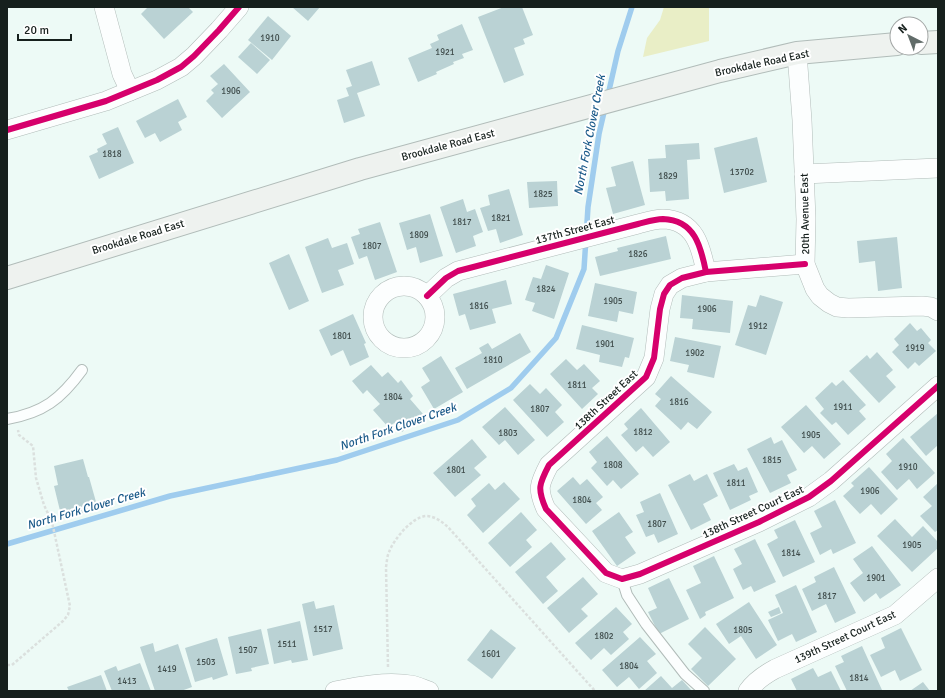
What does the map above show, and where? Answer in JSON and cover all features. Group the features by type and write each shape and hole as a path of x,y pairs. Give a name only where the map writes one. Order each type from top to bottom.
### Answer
{"main road":[{"name":"Brookdale Road East","path":"7,278 360,169 720,71 797,54 889,45"}],"street":[{"path":"104,7 122,74 130,91"},
{"path":"7,130 106,101 158,80 181,67 194,56 220,30 239,7"},
{"name":"20th Avenue East","path":"797,54 802,120 806,219 805,264 817,293 829,303 837,307 922,306 931,307 938,312"},
{"path":"804,174 938,168"},
{"name":"137th Street East","path":"427,296 446,278 458,271 662,219 677,221 693,233 700,247 706,272"},
{"name":"138th Street East","path":"619,577 606,573 546,509 541,499 539,488 540,481 549,465 646,377 654,358 660,309 664,294 670,285 682,278 706,272 805,264"},
{"name":"138th Street Court East","path":"619,577 664,564 759,522 809,497 831,481 938,386"},
{"name":"139th Street Court East","path":"748,691 762,677 775,669 895,615 938,578"},
{"path":"335,691 388,683 412,685 429,691"}],"lane":[{"path":"11,418 26,416 40,410 52,402 72,383 82,370"},
{"path":"619,577 627,595 646,624 685,674 704,691"}],"path":[{"path":"7,665 12,665 63,621 68,615 70,606 52,522 44,506 36,478 33,446 19,435 11,418"},
{"path":"388,683 386,567 389,552 406,527 418,519 426,516 437,519 448,527 595,691"}],"green space":[{"path":"664,7 709,7 709,41 643,57 647,38 660,20"}],"building":[{"path":"148,7 188,7 193,12 164,39 141,14"},
{"path":"292,7 320,7 308,21"},
{"path":"504,7 522,7 533,35 523,39 525,44 514,48 524,75 504,83 478,17"},
{"path":"268,16 291,36 272,60 248,40"},
{"path":"462,24 473,50 462,54 464,58 453,62 454,64 436,72 437,74 418,82 408,58 432,48 430,44 439,40 437,35"},
{"path":"251,43 270,60 257,74 238,57"},
{"path":"372,61 380,85 357,93 365,116 344,123 337,100 349,96 346,88 352,86 346,70"},
{"path":"224,64 250,92 222,118 206,101 214,93 211,90 218,84 210,76"},
{"path":"178,99 187,117 178,122 182,130 160,142 155,133 145,138 136,121"},
{"path":"118,127 134,163 99,179 89,156 98,152 97,149 107,144 102,134"},
{"path":"757,137 767,182 724,193 714,148"},
{"path":"699,143 700,159 687,160 689,199 666,201 665,191 650,192 648,159 666,158 665,145"},
{"path":"633,161 645,205 613,214 606,188 616,186 611,167"},
{"path":"557,181 558,206 529,208 527,182"},
{"path":"509,189 523,235 500,243 496,229 488,231 480,208 490,205 488,195"},
{"path":"463,199 467,212 475,209 483,232 473,236 476,246 456,253 440,207"},
{"path":"430,214 443,256 420,263 416,247 407,250 399,223"},
{"path":"380,222 397,272 375,280 367,256 359,259 351,237 360,234 358,229"},
{"path":"666,236 671,259 600,276 595,257 618,251 617,248"},
{"path":"897,237 902,288 878,291 875,261 859,263 857,241"},
{"path":"328,238 332,248 347,243 354,264 338,270 344,285 322,293 305,247"},
{"path":"289,254 309,301 289,310 269,263"},
{"path":"546,265 569,273 554,319 532,311 535,303 525,300 533,277 541,279"},
{"path":"506,280 512,304 492,309 496,323 470,330 465,314 459,316 453,294"},
{"path":"595,283 637,292 633,314 619,311 617,322 588,316"},
{"path":"682,295 733,301 730,333 692,329 693,319 680,318"},
{"path":"760,295 783,302 766,355 735,345 748,305 756,307"},
{"path":"353,314 366,343 364,344 369,357 350,366 343,350 331,356 319,330"},
{"path":"910,323 917,331 921,328 931,340 928,343 936,351 919,366 915,362 908,369 892,352 899,345 894,339"},
{"path":"582,325 634,338 629,358 625,357 622,367 599,362 600,355 576,349"},
{"path":"520,333 531,352 467,389 455,368 482,353 479,348 488,343 492,349"},
{"path":"675,337 721,346 714,378 687,372 689,365 670,361"},
{"path":"877,352 893,370 886,376 896,387 879,403 849,371 867,355 870,359"},
{"path":"441,356 463,392 434,409 421,387 430,381 422,368"},
{"path":"566,359 577,370 584,364 600,381 592,388 598,394 582,409 550,374"},
{"path":"371,365 382,377 388,372 398,383 401,380 413,396 410,399 423,414 402,432 394,423 389,428 373,410 380,404 367,390 363,394 352,381"},
{"path":"671,376 712,412 697,429 688,422 681,430 655,406 661,399 655,394"},
{"path":"843,380 866,405 859,411 866,419 848,435 836,422 832,425 820,413 824,409 815,398 832,382 836,386"},
{"path":"530,384 540,394 546,388 562,405 555,412 564,422 547,437 513,400"},
{"path":"806,405 841,444 824,459 812,446 804,453 781,427"},
{"path":"505,407 535,440 518,455 505,440 499,445 482,427"},
{"path":"641,408 670,442 653,457 643,446 636,452 621,435 628,429 624,424"},
{"path":"938,413 938,445 926,456 910,437"},
{"path":"607,436 639,474 621,489 613,480 607,486 591,468 597,462 589,452"},
{"path":"771,437 774,444 782,440 797,470 787,475 791,483 770,493 747,449"},
{"path":"903,438 935,473 917,489 909,479 897,490 881,472 892,461 886,454"},
{"path":"472,439 487,457 474,468 481,475 455,497 433,473"},
{"path":"83,459 98,509 62,519 54,486 58,485 54,466"},
{"path":"734,464 738,471 747,467 758,492 749,496 751,500 730,510 713,473"},
{"path":"869,467 898,499 881,515 871,504 860,514 843,496 854,486 851,483"},
{"path":"690,474 694,481 707,474 718,496 703,504 711,520 691,530 668,485"},
{"path":"573,477 580,485 587,479 603,497 596,503 602,510 586,524 557,491"},
{"path":"504,482 520,499 483,533 467,515 476,506 471,499 489,483 495,490"},
{"path":"938,483 938,530 935,532 920,516 932,506 923,497"},
{"path":"660,493 678,534 658,543 654,534 646,537 636,515 644,512 640,502"},
{"path":"835,500 856,543 833,554 831,549 820,555 810,533 822,527 814,511"},
{"path":"521,512 537,530 526,540 532,547 510,567 488,543"},
{"path":"619,512 633,532 625,537 636,553 617,566 592,531"},
{"path":"895,519 912,537 923,526 938,542 938,548 912,572 877,536"},
{"path":"795,520 815,562 783,577 767,544 778,538 774,530"},
{"path":"755,539 776,582 754,592 751,586 743,590 733,569 742,564 734,549"},
{"path":"551,542 566,559 546,577 558,591 543,604 515,572"},
{"path":"872,546 901,585 880,599 876,593 864,602 850,583 863,573 853,559"},
{"path":"714,556 734,598 705,612 706,615 700,619 686,590 701,583 693,566"},
{"path":"834,567 856,613 835,623 826,604 812,611 802,589 816,582 814,577"},
{"path":"583,577 598,594 581,609 588,616 569,633 547,608"},
{"path":"669,578 689,619 659,634 648,612 657,608 648,588"},
{"path":"796,585 817,632 796,642 792,634 778,641 768,620 783,613 775,595"},
{"path":"314,601 316,609 334,605 343,649 313,656 302,604"},
{"path":"749,602 777,645 756,659 741,636 729,644 716,624"},
{"path":"616,607 632,624 623,632 629,639 611,655 604,648 591,660 575,643"},
{"path":"779,607 781,613 771,617 768,612"},
{"path":"300,621 308,660 292,663 291,660 274,664 267,629"},
{"path":"705,627 736,659 708,686 691,669 702,658 688,644"},
{"path":"901,628 922,670 900,681 895,670 881,677 870,655 885,648 881,638"},
{"path":"261,629 269,664 251,668 252,671 236,674 228,637"},
{"path":"491,629 516,648 492,679 467,660"},
{"path":"640,637 656,654 647,661 657,673 639,689 629,677 617,687 602,670"},
{"path":"217,638 228,675 213,680 212,677 195,682 185,648"},
{"path":"153,643 155,652 178,644 192,687 181,691 155,691 140,647"},
{"path":"862,646 882,690 847,691 835,666 844,662 841,656"},
{"path":"140,663 151,691 112,691 104,671 116,666 118,671"},
{"path":"813,668 818,677 831,671 841,691 797,691 791,679"},
{"path":"101,675 107,691 69,691 67,687"},
{"path":"661,676 672,688 682,680 692,691 644,691"},
{"path":"923,682 930,691 910,691"}],"waterway":[{"name":"North Fork Clover Creek","path":"608,95 618,51 632,7"},
{"name":"North Fork Clover Creek","path":"7,544 170,496 337,460 458,420 511,388 556,338 584,269 588,207 599,134 605,108"}],"cycle path":[{"path":"7,130 106,101 157,80 181,67 194,56 239,7"},
{"path":"427,296 446,278 458,271 660,219 683,224 695,236 702,253 706,272"},
{"path":"805,264 706,272 682,278 670,285 664,294 660,309 654,358 646,377 549,465 540,487 541,496 546,509 606,573 622,579 640,574 759,522 809,497 831,481 938,386"}]}
